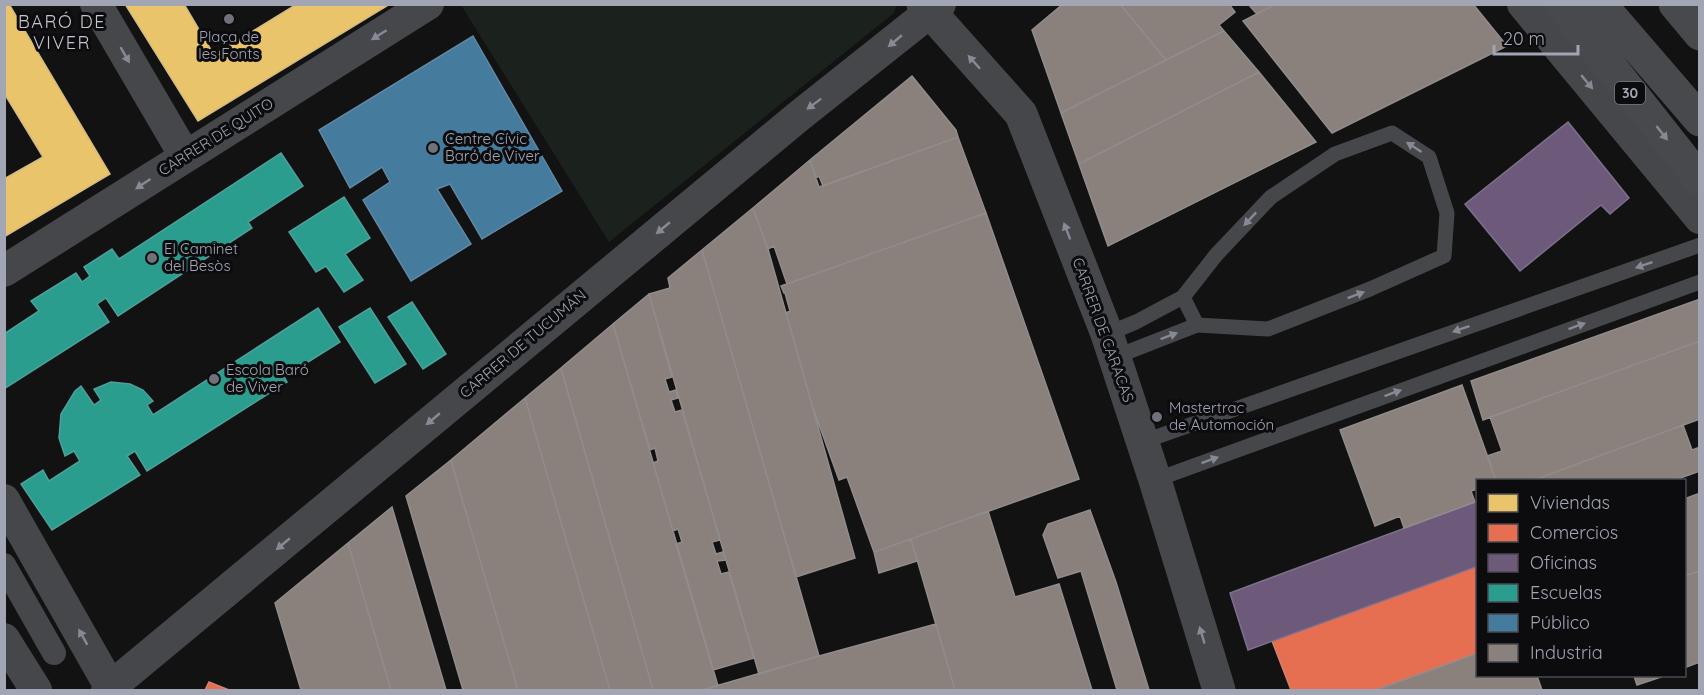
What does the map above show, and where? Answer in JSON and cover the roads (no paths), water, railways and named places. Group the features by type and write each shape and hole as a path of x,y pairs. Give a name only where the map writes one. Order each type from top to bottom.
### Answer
{"highway":[{"name":"30","path":"1561,4 1700,180"},
{"path":"1600,4 1700,120"},
{"path":"1675,4 1700,34"}],"street":[{"path":"96,4 185,156"},
{"name":"CARRER DE QUITO","path":"4,271 428,4"},
{"path":"1523,4 1700,218"},
{"name":"CARRER DE CARACAS","path":"931,7 1021,114 1111,346 1155,480 1219,690"},
{"name":"CARRER DE TUCUMÁN","path":"111,689 931,7"},
{"path":"4,500 111,689"},
{"path":"4,565 54,653"},
{"path":"4,639 36,690"}],"lane":[{"path":"1392,133 1429,157 1447,213 1444,256 1370,289 1268,329 1197,325 1111,346 1136,322 1183,297 1216,255 1271,197 1335,154 1392,133"},
{"path":"1142,442 1700,245"},
{"path":"1155,480 1700,282"},
{"path":"1183,297 1197,325"}],"place":[{"name":"Plaça de les Fonts","path":"229,19"},
{"name":"Centre Cívic Baró de Viver","path":"433,148"},
{"name":"El Caminet del Besòs","path":"152,258"},
{"name":"Escola Baró de Viver","path":"214,379"},
{"name":"Mastertrac de Automoción","path":"1157,417"}],"district":[{"name":"BARÓ DE VIVER","path":"62,32"}]}
